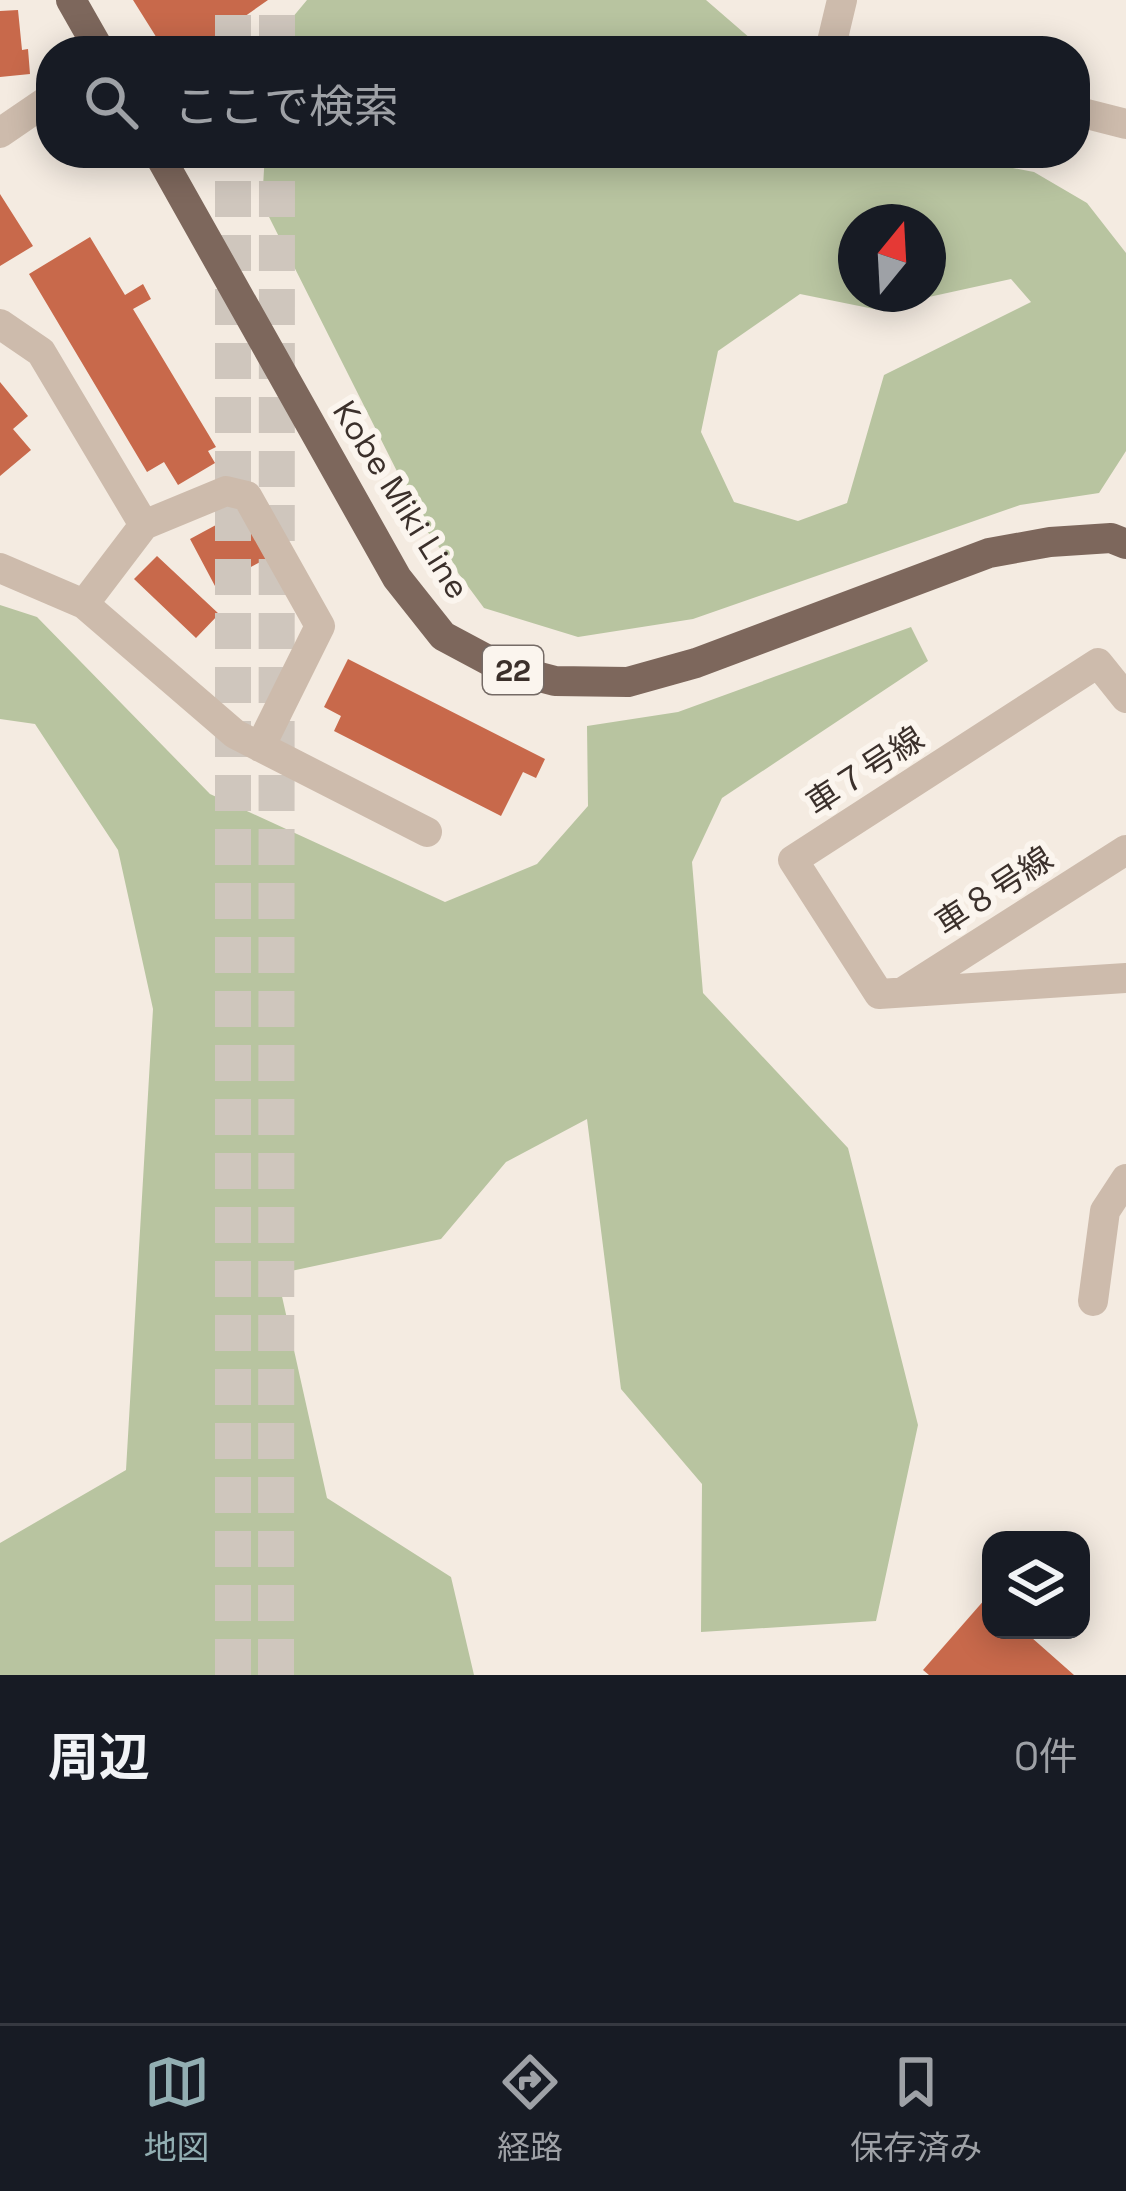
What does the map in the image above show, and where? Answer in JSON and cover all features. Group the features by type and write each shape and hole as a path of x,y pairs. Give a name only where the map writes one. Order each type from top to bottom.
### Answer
{"main road":[{"path":"71,0 91,36"},
{"name":"Kobe Miki Line","path":"166,168 398,578 442,636 501,667 555,681 628,682 697,663 989,553 1091,539 1111,538 1126,544"}],"street":[{"path":"833,36 842,0"},
{"path":"0,133 36,108"},
{"path":"1090,115 1126,124"},
{"path":"0,324 41,352 144,525"},
{"path":"83,604 144,525 226,490 247,496 320,626 260,747"},
{"path":"0,568 83,604 235,734 427,832"},
{"name":"車７号線","path":"901,993 879,994 793,860 1098,663 1126,698"},
{"name":"車８号線","path":"901,993 1126,850"},
{"path":"901,993 1126,978"},
{"path":"1093,1301 1106,1211 1126,1179"}],"green space":[{"path":"307,0 706,0 748,36 294,36 292,18"},
{"path":"264,168 1013,168 1034,172 1087,203 1126,253 1126,451 1099,493 1020,505 693,619 578,637 484,608 427,531 262,203","holes":["838,204 946,204 946,293 1011,279 1031,302 884,375 847,503 798,521 734,502 701,432 718,351 800,294 838,302"]},
{"path":"0,605 37,617 210,794 445,902 537,864 588,806 587,726 678,712 911,627 928,661 722,798 692,862 703,993 848,1148 918,1425 876,1621 701,1632 702,1484 621,1389 587,1119 506,1162 441,1239 277,1274 327,1498 451,1577 474,1675 0,1675 0,1543 126,1470 153,1009 118,850 35,724 0,719"}],"building":[{"path":"133,0 268,0 217,36 156,36"},
{"path":"18,10 30,74 0,77 0,11"},
{"path":"0,194 33,246 0,266"},
{"path":"90,237 125,295 143,284 151,299 133,309 216,447 208,451 215,463 178,485 164,462 147,472 29,274"},
{"path":"0,382 28,416 13,429 31,450 0,476"},
{"path":"240,512 266,559 215,586 190,539"},
{"path":"157,556 219,614 196,638 134,579"},
{"path":"348,659 545,759 536,778 523,772 501,816 334,731 341,716 324,707"},
{"path":"982,1603 982,1639 1033,1639 1074,1675 929,1675 923,1670"}],"tunnel":[{"path":"233,0 233,36"},
{"path":"277,0 277,36"},
{"path":"233,168 233,1675"},
{"path":"276,1675 277,168"}]}
